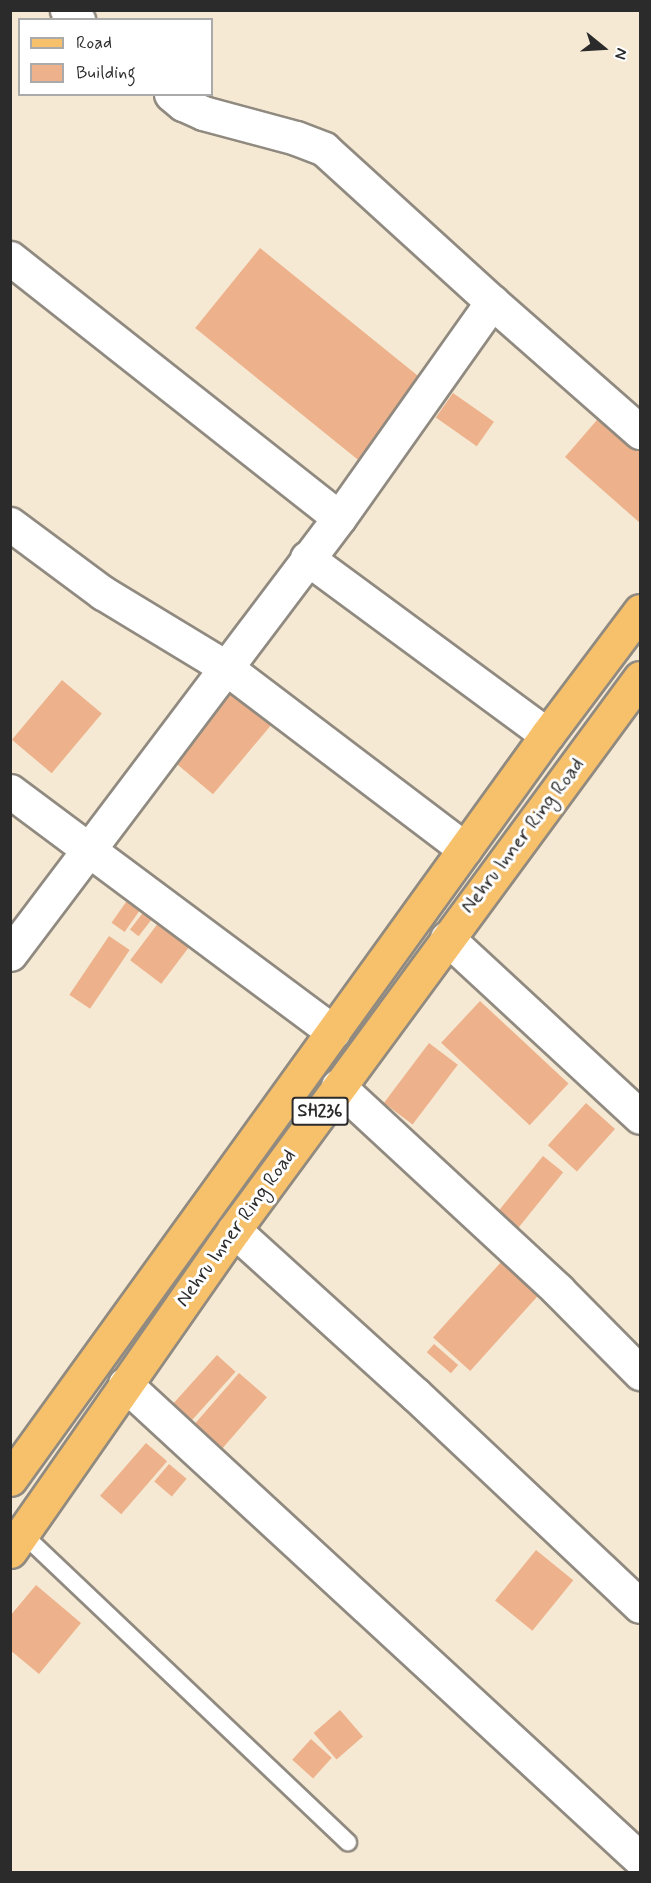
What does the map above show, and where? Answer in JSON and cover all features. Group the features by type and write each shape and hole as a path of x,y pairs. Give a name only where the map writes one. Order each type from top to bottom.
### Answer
{"main road":[{"name":"SH236","path":"10,1479 547,735 640,611"},
{"name":"Nehru Inner Ring Road","path":"17,1543 125,1384 234,1230 640,678"}],"street":[{"path":"173,96 183,104 203,113 296,138 324,149 492,302 640,432"},
{"path":"10,258 339,518"},
{"path":"10,954 339,518 492,302"},
{"path":"10,524 103,593 225,667 465,849"},
{"path":"307,558 547,735"},
{"path":"10,791 333,1032"},
{"path":"447,938 640,1117"},
{"path":"338,1086 558,1290 640,1373"},
{"path":"234,1230 415,1394 640,1606"},
{"path":"125,1384 640,1859"}],"lane":[{"path":"17,1543 348,1842"}],"building":[{"path":"260,248 426,382 361,462 195,328"},
{"path":"453,393 494,422 477,446 436,418"},
{"path":"603,413 640,445 640,523 565,457"},
{"path":"62,680 102,713 52,773 12,740"},
{"path":"235,681 278,717 213,794 170,758"},
{"path":"131,895 144,904 125,932 111,923"},
{"path":"149,905 158,912 139,936 130,929"},
{"path":"159,922 190,945 161,984 130,960"},
{"path":"109,936 130,950 90,1009 69,995"},
{"path":"480,1001 568,1084 530,1125 441,1043"},
{"path":"429,1043 458,1065 413,1125 384,1103"},
{"path":"586,1103 615,1129 577,1171 548,1145"},
{"path":"543,1156 563,1172 516,1231 496,1214"},
{"path":"502,1261 539,1294 470,1371 433,1338"},
{"path":"434,1344 458,1365 451,1373 427,1352"},
{"path":"217,1355 236,1372 187,1425 169,1409"},
{"path":"239,1373 267,1397 221,1450 193,1426"},
{"path":"146,1443 167,1461 121,1514 100,1496"},
{"path":"169,1464 187,1479 172,1496 154,1482"},
{"path":"536,1550 573,1580 532,1631 495,1601"},
{"path":"36,1585 81,1623 39,1674 10,1650 10,1616"},
{"path":"340,1710 363,1736 337,1759 314,1733"},
{"path":"311,1739 332,1758 313,1779 292,1760"}]}
